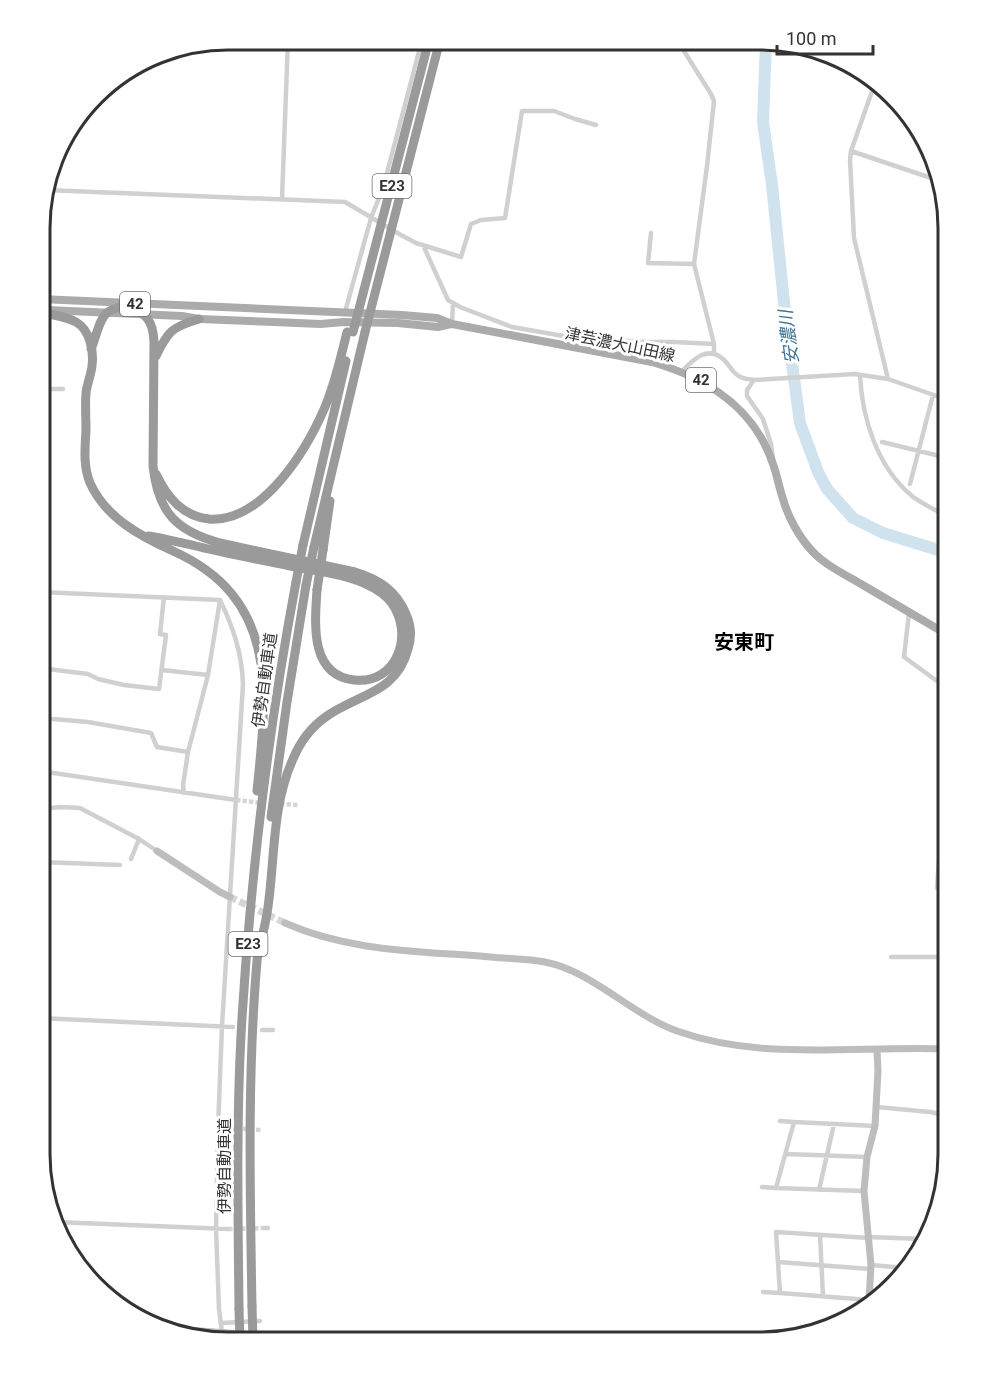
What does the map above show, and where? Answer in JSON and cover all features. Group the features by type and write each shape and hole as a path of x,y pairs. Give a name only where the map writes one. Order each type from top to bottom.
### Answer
{"highway":[{"name":"伊勢自動車道","path":"240,1332 238,1186 242,1020 264,785 287,628 350,332 388,201 426,50"},
{"name":"E23","path":"318,549 339,437 437,50"},
{"path":"91,349 100,321 107,312 128,304 144,314 150,322 154,332 153,466 156,491 165,510 175,521 192,533 220,543 355,572 376,580 394,592 402,605 410,627 408,652 395,676 377,690 325,717 304,738 295,754 285,778 277,815 268,908 258,956"},
{"path":"49,314 75,321 88,336 92,365 86,392 85,465 95,493 108,510 125,526 188,558 218,580 241,608 256,638 262,669 264,707 254,835 255,868"},
{"path":"154,359 172,330 199,319"},
{"path":"153,466 172,501 193,515 223,518 239,514 250,508 278,483 308,440 324,407 350,332"},
{"path":"141,535 166,539 202,548 325,573 369,585 391,602 401,626 402,641 395,661 388,670 376,677 361,680 349,679 332,670 319,650 316,636 317,590 318,549"},
{"name":"伊勢自動車道","path":"253,1332 250,1192 258,956 278,763 306,585 318,549"}],"main road":[{"name":"津芸濃大山田線","path":"49,300 437,318 452,324 652,362 682,371 701,380 741,411 760,436 773,464 783,501 797,530 812,551 830,566 938,629"},
{"name":"津芸濃大山田線","path":"49,311 107,312 199,319 320,324 398,323 438,327 452,324"}],"street":[{"path":"282,199 288,50"},
{"path":"345,312 371,218 383,188 419,50"},
{"path":"683,50 714,101 694,264 716,355"},
{"path":"872,90 851,151 854,238 888,379"},
{"path":"53,190 345,202 401,235 423,245 461,257 471,224 481,220 505,218 522,111 559,112 596,124"},
{"path":"851,151 930,178"},
{"path":"651,233 648,263 694,264"},
{"path":"423,245 448,300 460,308 512,327 575,338 714,344"},
{"path":"452,324 453,303"},
{"path":"573,347 575,338"},
{"path":"682,371 702,355 716,355 724,359 733,372 743,379 857,374 888,379 938,397"},
{"path":"857,374 868,428 875,446 898,482 914,497 938,511"},
{"path":"754,380 749,385 746,394 763,419 773,451 773,464"},
{"path":"49,389 63,390"},
{"path":"910,484 933,395"},
{"path":"882,442 938,456"},
{"path":"49,592 220,600"},
{"path":"49,669 88,674 98,679 124,685 159,689 166,635 160,634 164,597"},
{"path":"184,793 188,752 208,675 220,600"},
{"path":"220,600 235,633 243,671 242,725 222,1026 218,1128 216,1229 222,1332"},
{"path":"909,613 904,657 938,681"},
{"path":"162,670 208,675"},
{"path":"53,719 88,722 151,733 157,747 188,752"},
{"path":"49,772 236,800"},
{"path":"49,808 80,808 139,839 230,897"},
{"path":"131,859 139,839"},
{"path":"49,862 120,865"},
{"path":"285,923 353,945 546,962 581,976 660,1024 676,1031 723,1044 774,1050 937,1049"},
{"path":"891,957 937,957"},
{"path":"49,1018 233,1027"},
{"path":"262,1030 273,1030"},
{"path":"872,1291 864,1191 867,1157 877,1107 877,1050"},
{"path":"877,1107 937,1114"},
{"path":"780,1121 875,1126"},
{"path":"776,1188 794,1122"},
{"path":"819,1190 834,1124"},
{"path":"218,1128 230,1128"},
{"path":"786,1154 867,1157"},
{"path":"762,1187 864,1191"},
{"path":"64,1222 228,1229"},
{"path":"780,1293 776,1232 915,1239"},
{"path":"820,1235 824,1296"},
{"path":"778,1262 821,1266 896,1268"},
{"path":"763,1292 824,1296 867,1295"},
{"path":"221,1323 260,1322"}],"waterway":[{"name":"安濃川","path":"766,50 763,122 800,423 818,472 827,489 853,518 883,533 938,550"}],"tunnel":[{"path":"236,800 263,803"},
{"path":"280,804 298,805"},
{"path":"230,897 285,923"},
{"path":"230,1128 262,1130"},
{"path":"228,1229 265,1228"}],"district":[{"name":"安東町","path":"744,642"}]}
